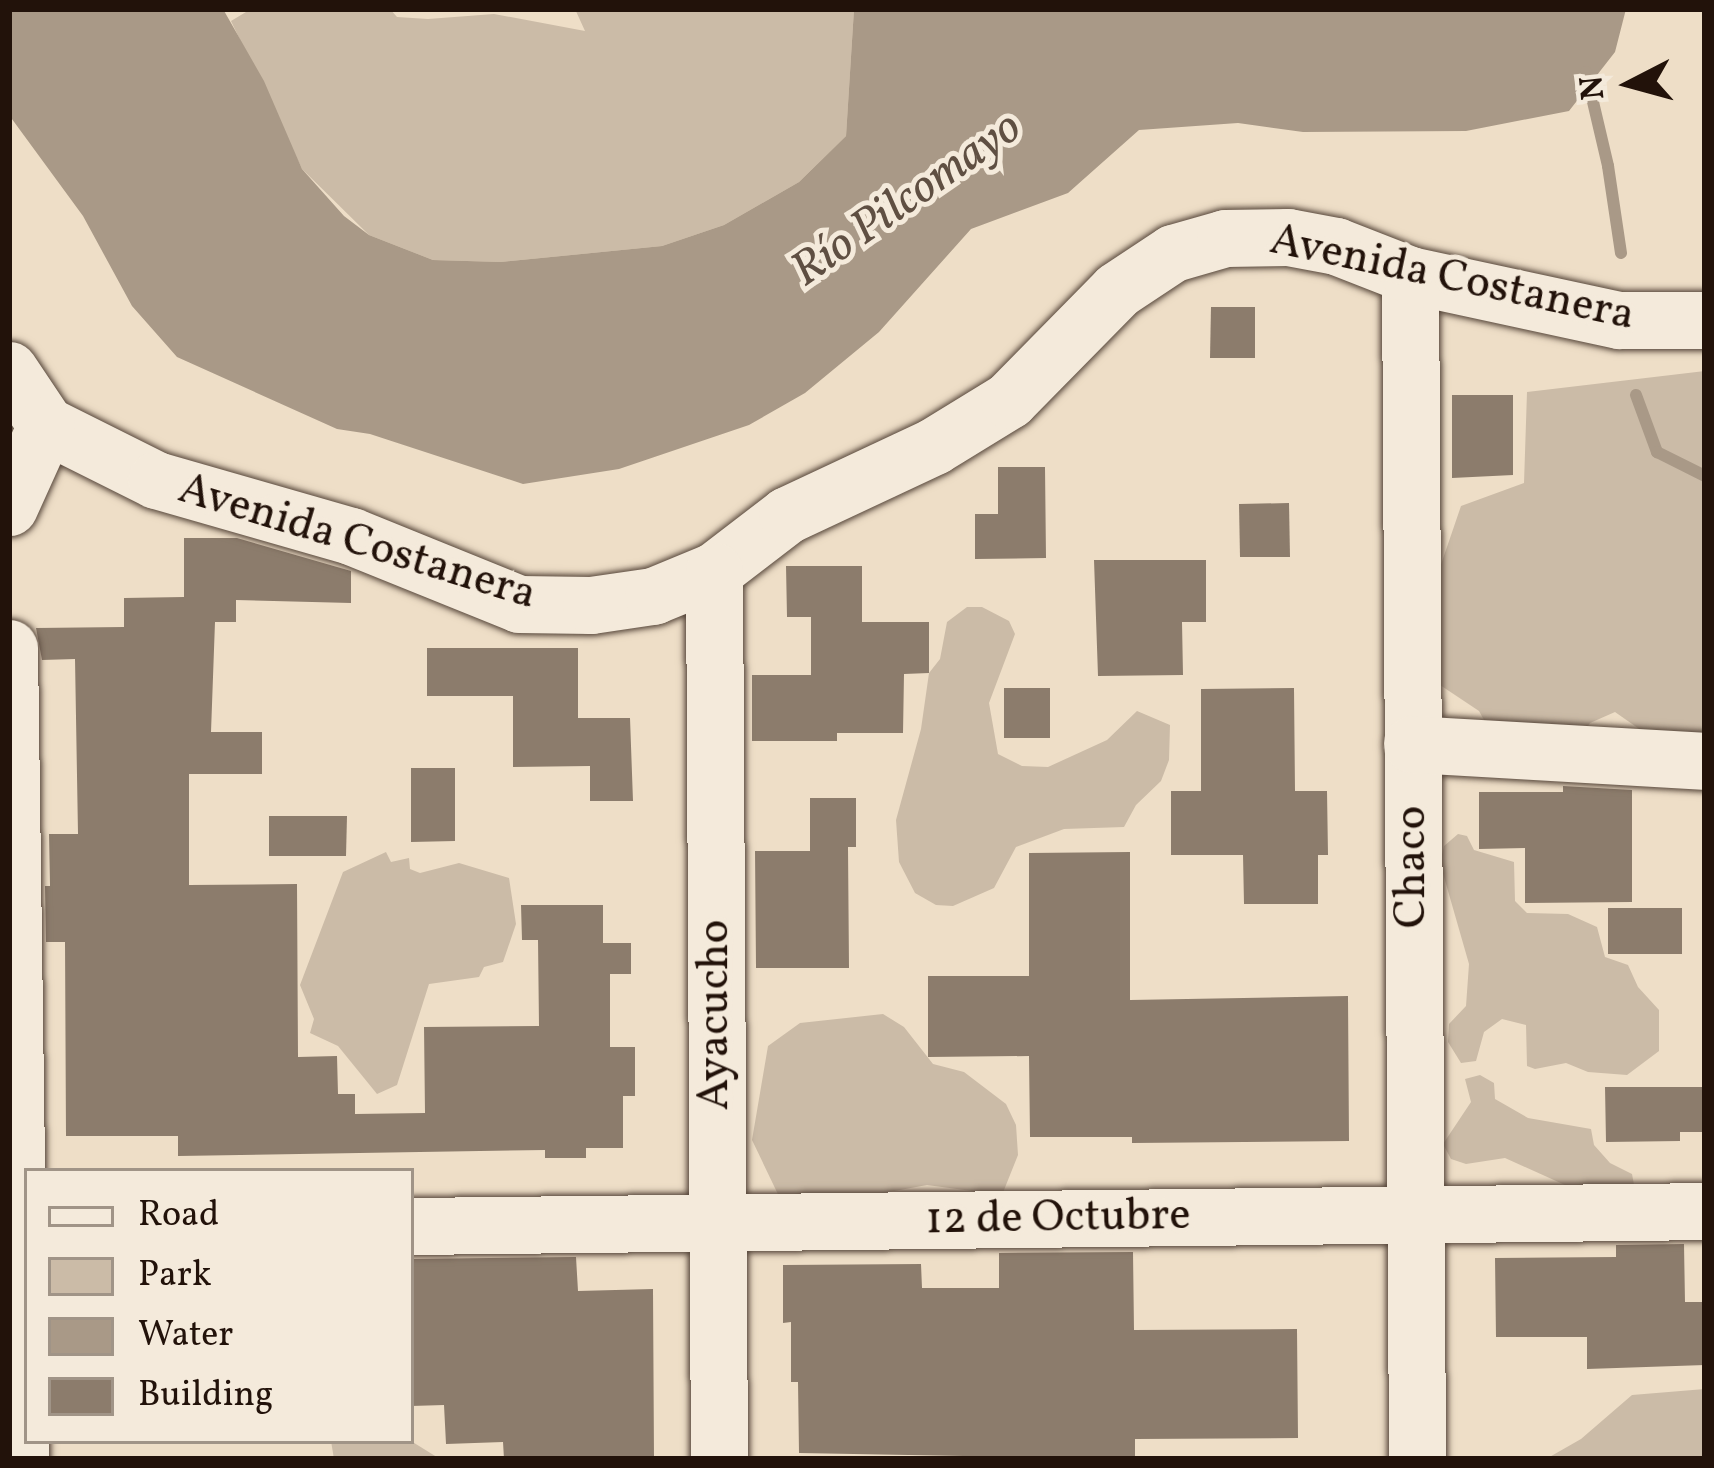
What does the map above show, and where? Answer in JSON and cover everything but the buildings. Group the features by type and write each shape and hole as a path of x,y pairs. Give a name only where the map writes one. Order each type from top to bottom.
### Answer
{"street":[{"name":"Avenida Costanera","path":"9,370 12,382 46,425 155,480 350,536 519,604 591,605 653,596 714,571 787,515 934,446 1009,400 1117,290 1173,253 1225,238 1288,237 1336,246 1410,274 1619,320 1705,320"},
{"name":"Chaco","path":"1410,274 1417,1459"},
{"path":"9,507 46,425"},
{"name":"Ayacucho","path":"714,571 718,1459"},
{"path":"9,648 20,1459"},
{"path":"1412,744 1705,761"},
{"name":"12 de Octubre","path":"414,1226 1705,1211"}],"green space":[{"path":"251,9 390,9 397,17 428,19 494,14 585,31 575,9 854,9 846,136 799,182 724,225 662,246 501,262 433,260 369,235 302,169 231,21"},
{"path":"1705,371 1705,733 1655,740 1615,712 1590,723 1579,740 1494,738 1479,711 1434,681 1434,585 1461,506 1524,483 1527,392"},
{"path":"967,607 982,607 1009,621 1015,634 989,703 998,754 1022,766 1048,767 1107,740 1137,711 1170,725 1169,760 1161,781 1136,805 1124,827 1064,829 1016,847 994,888 953,906 936,905 915,893 899,862 896,820 921,729 929,673 940,659 947,622"},
{"path":"1458,834 1467,836 1474,850 1514,862 1515,901 1527,913 1568,914 1597,927 1605,957 1628,965 1638,987 1659,1010 1659,1051 1627,1075 1588,1072 1566,1063 1535,1069 1527,1066 1526,1025 1502,1019 1484,1032 1476,1061 1461,1063 1448,1042 1449,1024 1466,1006 1469,964 1440,863 1444,846"},
{"path":"386,852 391,862 409,858 410,869 420,873 459,863 509,878 516,924 503,962 484,967 479,977 429,984 397,1085 377,1094 338,1046 310,1033 314,1019 300,985 343,872"},
{"path":"883,1014 904,1027 933,1064 964,1072 1006,1104 1016,1125 1018,1155 1002,1195 927,1185 786,1211 752,1140 768,1046 800,1023"},
{"path":"1480,1075 1494,1083 1495,1099 1528,1118 1591,1129 1594,1145 1610,1163 1632,1174 1635,1190 1565,1185 1505,1158 1466,1164 1451,1159 1443,1144 1471,1102 1465,1079"},
{"path":"1705,1389 1705,1459 1546,1459 1581,1439 1632,1395"},
{"path":"414,1443 440,1459 334,1459 332,1444"}],"water":[{"name":"Río Pilcomayo","path":"9,9 223,9 264,81 302,169 344,216 369,235 433,260 501,262 662,246 724,225 799,182 846,136 854,9 1626,9 1615,52 1569,111 1466,131 1303,132 1238,123 1139,130 1068,193 971,229 879,332 805,393 749,425 619,469 523,484 370,434 337,429 177,357 132,306 83,216 9,115"}],"waterway":[{"path":"1586,72 1608,166 1621,253"},
{"path":"1636,395 1657,452 1705,476"}]}
